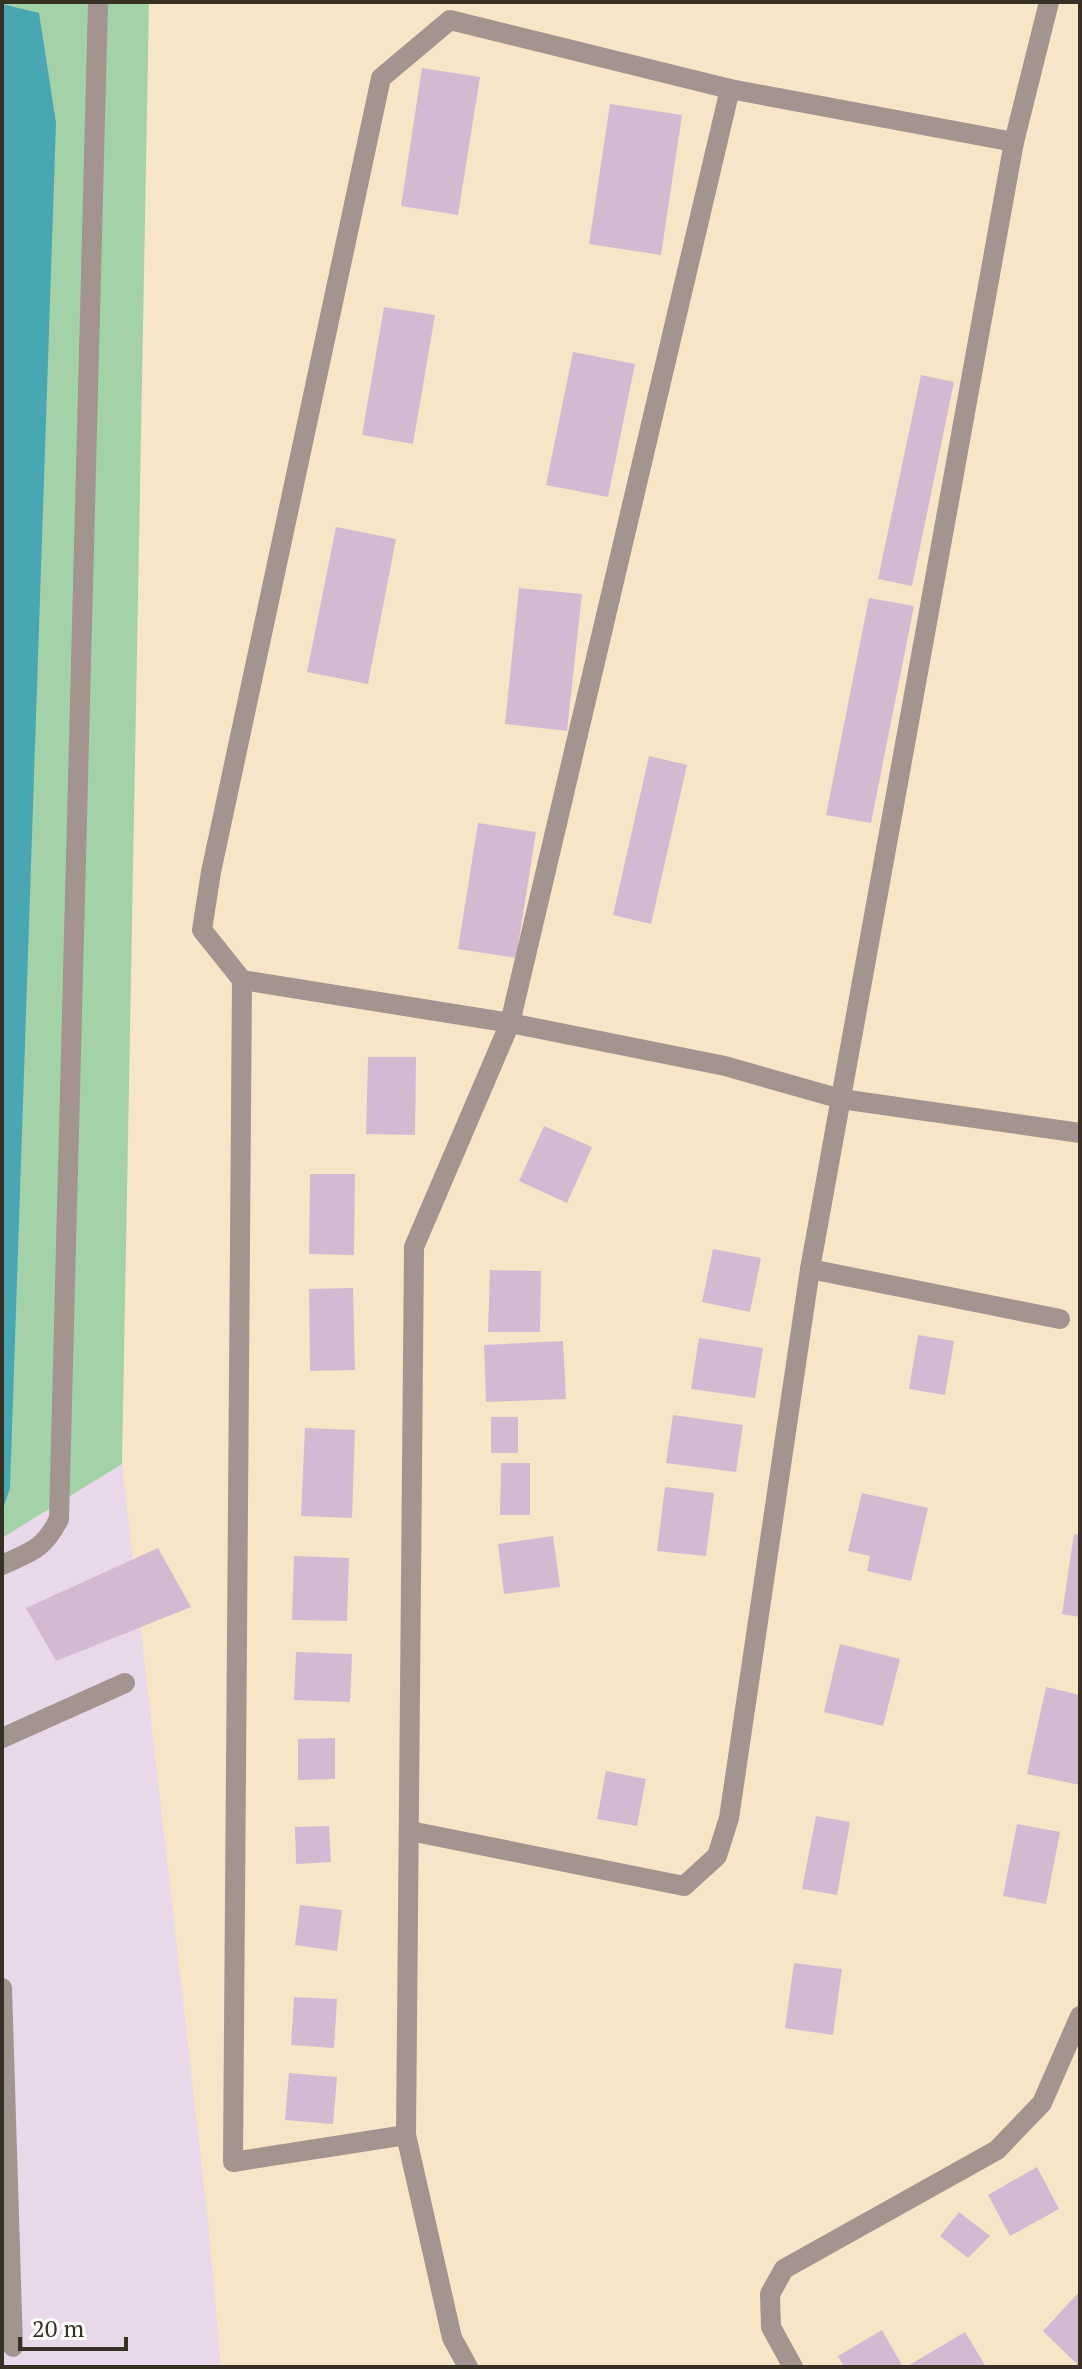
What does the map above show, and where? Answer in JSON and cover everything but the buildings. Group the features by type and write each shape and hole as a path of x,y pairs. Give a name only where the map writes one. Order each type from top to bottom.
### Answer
{"street":[{"path":"2,1565 39,1549 59,1519 98,2"},
{"path":"410,1831 684,1886 717,1856 729,1818 810,1269 1014,142 1049,2"},
{"path":"406,2135 233,2162 242,980 202,930 211,872 381,78 450,20 730,89 1014,142"},
{"path":"468,2367 452,2338 406,2135 414,1247 510,1023 730,89"},
{"path":"242,980 510,1023 725,1066 841,1099 1080,1133"},
{"path":"810,1269 1060,1319"},
{"path":"2,1738 125,1683"},
{"path":"2,1988 13,2347"},
{"path":"793,2367 771,2327 770,2294 784,2269 997,2150 1042,2103 1080,2016"}],"shaded area":[{"path":"122,1464 208,2221 221,2367 2,2367 2,1538"}],"green space":[{"path":"2,2 149,2 122,1464 2,1538"}],"water":[{"path":"2,4 39,13 56,123 10,1488 2,1512"}]}
